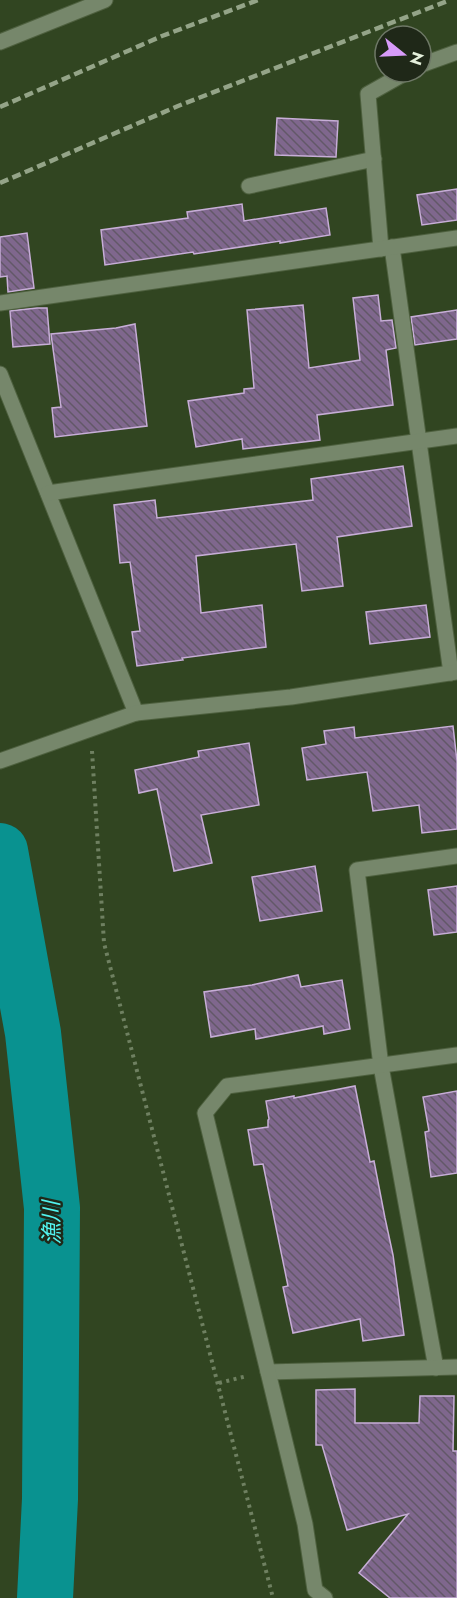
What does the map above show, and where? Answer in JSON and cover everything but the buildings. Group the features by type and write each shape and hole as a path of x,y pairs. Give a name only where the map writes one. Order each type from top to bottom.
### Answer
{"street":[{"path":"0,42 105,0"},
{"path":"433,61 457,52"},
{"path":"0,761 136,713 291,697 454,672 419,442 386,248 374,159 368,94 386,84"},
{"path":"249,186 374,159"},
{"path":"0,303 457,238"},
{"path":"0,374 136,713"},
{"path":"48,494 457,436"},
{"path":"436,1368 381,1066 357,870 457,856"},
{"path":"325,1598 315,1590 305,1524 204,1113 226,1086 457,1055"},
{"path":"268,1372 457,1367"}],"path":[{"path":"90,730 104,943 273,1598"}],"waterway":[{"name":"漁川","path":"0,851 33,1033 52,1208 50,1499 45,1598"}],"railway":[{"path":"0,107 162,36 258,0"},
{"path":"0,183 178,106 450,0"}]}
